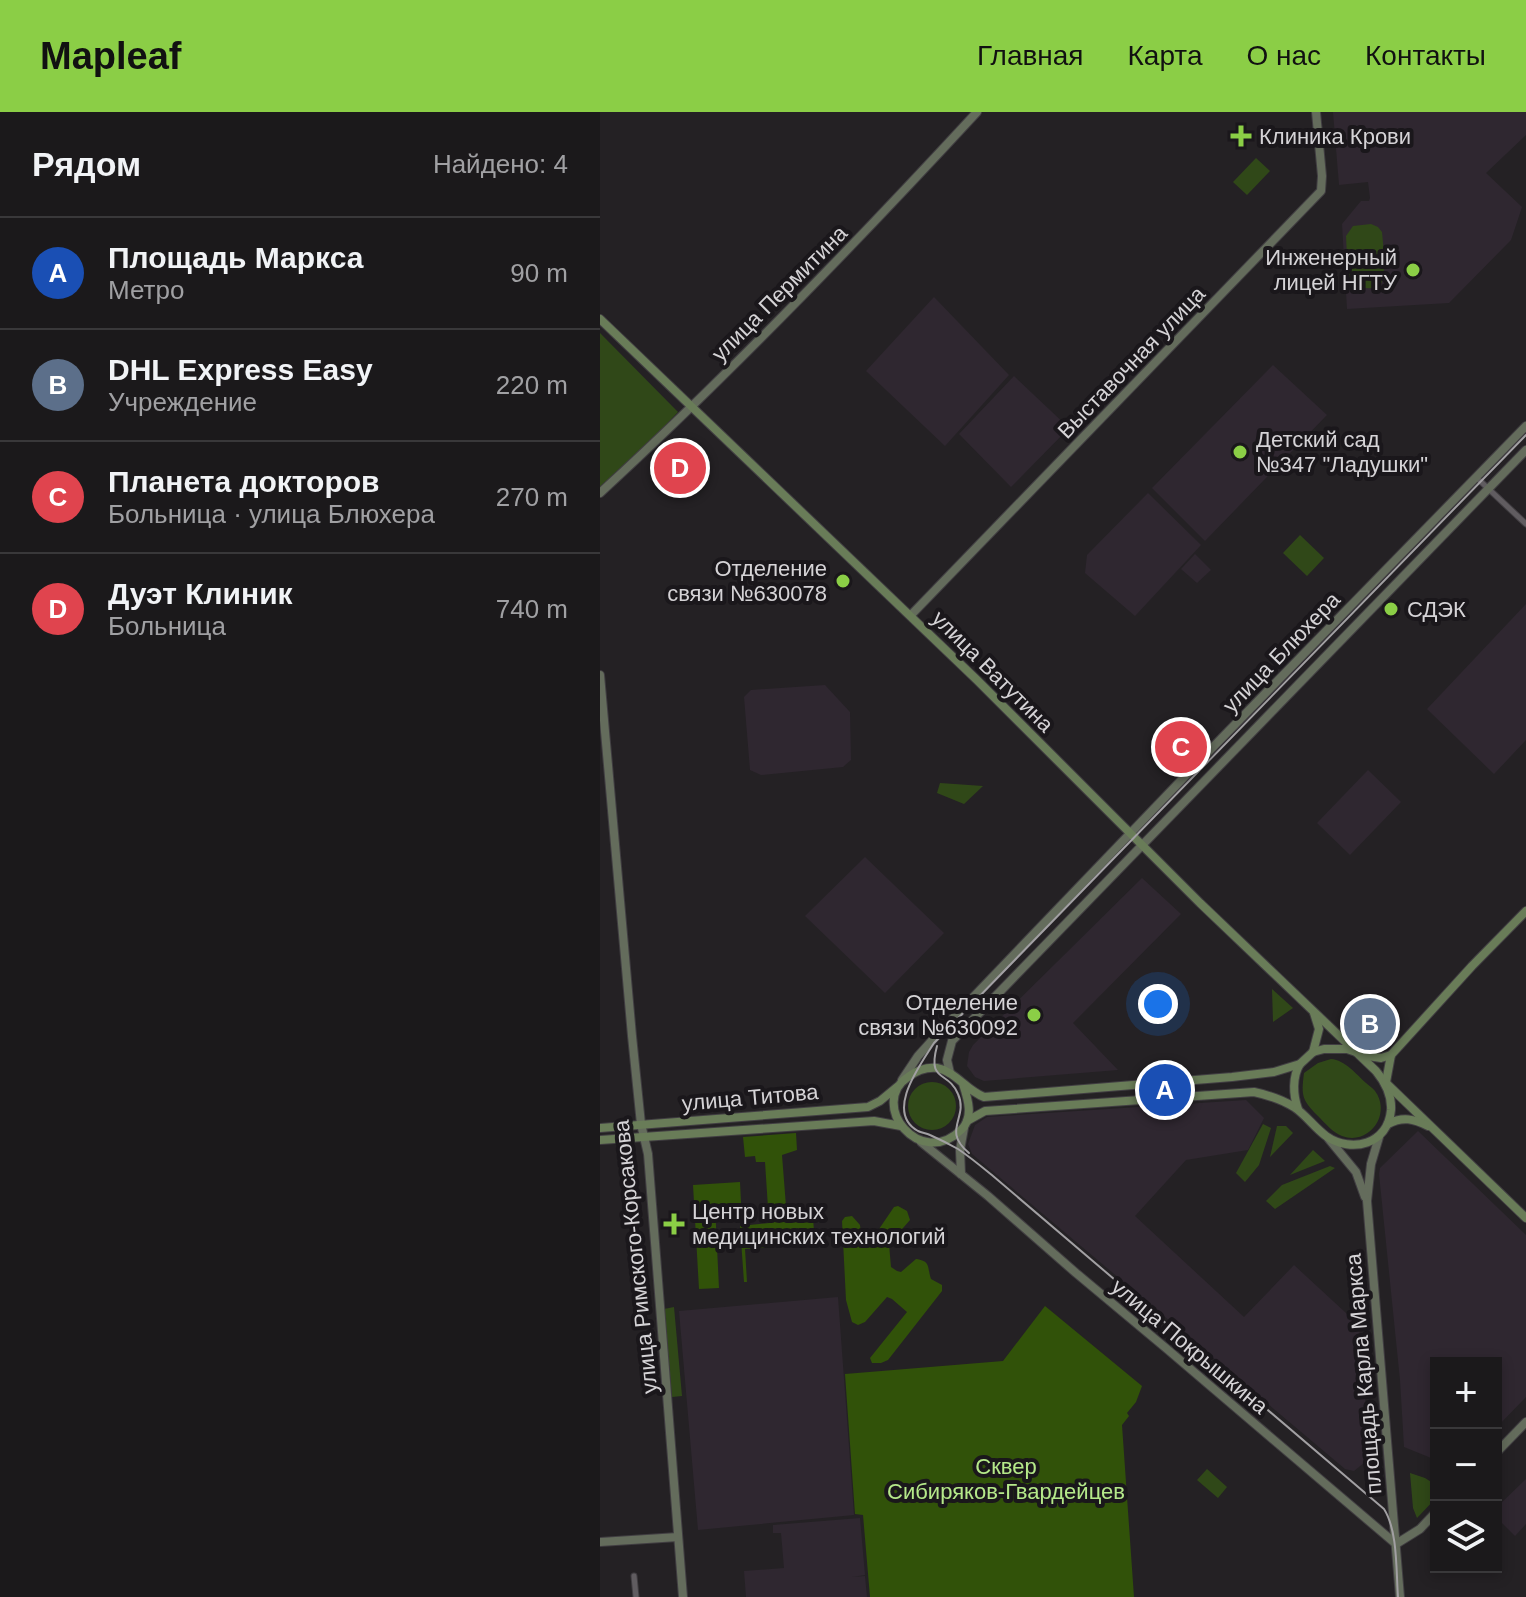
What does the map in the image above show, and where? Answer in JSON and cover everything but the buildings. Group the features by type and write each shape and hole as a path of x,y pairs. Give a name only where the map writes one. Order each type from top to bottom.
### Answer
{"main road":[{"name":"улица Ватутина","path":"600,319 911,615 1130,834 1358,1053"},
{"path":"1298,1109 1293,1092 1296,1071 1313,1052 1335,1048 1381,1058 1391,1055 1526,911"},
{"path":"1310,1006 1319,1029 1313,1052"},
{"path":"1358,1053 1526,1218"},
{"path":"1388,1124 1391,1105 1386,1082 1391,1055"},
{"path":"921,1142 901,1126 894,1109 900,1084 925,1068 934,1067 950,1073 984,1097 1232,1077 1274,1072 1300,1064"},
{"name":"улица Титова","path":"600,1128 868,1107 900,1084"},
{"path":"963,1084 968,1098 966,1125"},
{"name":"площадь Карла Маркса","path":"921,1142 943,1141 985,1111 1254,1092 1271,1095 1298,1109 1327,1137"},
{"path":"1388,1124 1409,1119 1433,1128"},
{"name":"улица Титова","path":"600,1140 874,1121 901,1126"},
{"name":"площадь Карла Маркса","path":"1379,1137 1388,1124"},
{"path":"1327,1137 1341,1143 1362,1144 1379,1137"}],"street":[{"name":"улица Пермитина","path":"600,493 692,407 875,222 977,112"},
{"name":"Выставочная улица","path":"911,615 1321,191 1316,112"},
{"name":"улица Блюхера","path":"900,1084 918,1056 1526,426"},
{"name":"улица Блюхера","path":"950,1073 947,1060 952,1041 1526,450"},
{"path":"1476,477 1526,524"},
{"name":"улица Римского-Корсакова","path":"600,675 623,948 641,1124 648,1154 683,1597"},
{"path":"961,1174 960,1146 966,1125"},
{"name":"площадь Карла Маркса","path":"1327,1137 1356,1172 1367,1201"},
{"name":"площадь Карла Маркса","path":"1379,1137 1371,1164 1367,1201 1400,1597"},
{"name":"улица Покрышкина","path":"921,1142 1396,1544"},
{"path":"1502,1447 1526,1422"},
{"path":"1396,1544 1420,1529 1430,1518"},
{"path":"600,1542 678,1537"},
{"path":"634,1576 636,1597"}],"shaded area":[{"name":"Инженерный лицей НГТУ","path":"1333,112 1526,112 1526,135 1486,173 1522,207 1511,240 1449,303 1347,309 1342,224 1361,201 1369,201 1370,198 1368,182 1339,185"},
{"path":"934,297 1009,375 945,446 866,371"},
{"name":"Детский сад №347 \"Ладушки\"","path":"1273,365 1327,415 1205,541 1152,488"},
{"path":"1014,376 1069,428 1011,487 959,434"},
{"path":"1148,493 1201,545 1135,616 1085,573 1087,555"},
{"path":"1195,554 1211,570 1197,583 1181,569"},
{"path":"1526,604 1526,740 1494,774 1427,709"},
{"path":"825,685 850,712 851,760 843,767 761,775 750,770 744,697 751,690"},
{"path":"1368,770 1401,802 1350,855 1317,823"},
{"path":"865,857 944,933 885,993 805,916"},
{"path":"1142,878 1181,914 1073,1023 1118,1070 984,1081 975,1077 967,1066 973,1045"},
{"path":"1246,1100 1264,1118 1248,1150 1186,1160 1135,1216 1244,1317 1294,1265 1359,1325 1370,1458 1354,1471 1345,1469 972,1154 968,1144 975,1125 987,1117"},
{"path":"1418,1131 1526,1235 1526,1397 1502,1422 1502,1357 1430,1357 1430,1458 1404,1447 1380,1168"},
{"path":"838,1297 854,1515 698,1530 679,1311"},
{"path":"1526,1479 1526,1524 1515,1536 1502,1523 1502,1502"},
{"path":"860,1518 865,1575 852,1577 865,1576 867,1597 746,1597 744,1571 784,1568 781,1533 773,1533 773,1525"}],"green space":[{"path":"1256,158 1270,171 1247,195 1233,182"},
{"path":"1371,224 1382,232 1382,281 1377,287 1354,286 1348,277 1346,236 1353,226"},
{"path":"600,333 678,412 606,489 600,489"},
{"path":"1300,535 1324,558 1307,576 1283,553"},
{"path":"940,783 983,786 964,804 937,793"},
{"path":"1272,989 1293,1008 1273,1022"},
{"path":"1331,1059 1350,1068 1374,1090 1380,1100 1381,1109 1375,1126 1361,1136 1352,1138 1335,1133 1304,1097 1304,1073 1318,1063"},
{"path":"932,1082 941,1083 949,1089 955,1097 955,1115 949,1123 941,1129 932,1130 923,1129 915,1123 909,1115 908,1106 909,1097 915,1089 923,1083"},
{"path":"1263,1124 1271,1128 1259,1165 1245,1182 1236,1173"},
{"path":"1277,1126 1286,1126 1293,1133 1270,1157"},
{"path":"796,1133 797,1150 782,1155 787,1219 813,1218 815,1244 745,1249 747,1282 744,1282 740,1226 769,1223 765,1162 756,1162 755,1156 745,1157 743,1137"},
{"path":"1313,1150 1325,1161 1290,1175"},
{"path":"1330,1166 1335,1168 1275,1209 1266,1201 1282,1185"},
{"path":"740,1182 741,1203 715,1205 719,1288 699,1289 693,1185"},
{"path":"898,1206 907,1211 910,1220 889,1244 891,1267 901,1272 916,1259 924,1261 931,1279 942,1285 942,1291 888,1360 872,1363 870,1358 907,1312 887,1297 865,1322 858,1325 852,1322 846,1300 842,1221 852,1216 860,1225 861,1233 870,1238"},
{"name":"Сквер Сибиряков-Гвардейцев","path":"1045,1306 1142,1386 1122,1425 1134,1597 870,1597 863,1515 855,1514 845,1374 1003,1361"},
{"path":"674,1307 682,1396 672,1397 664,1309"},
{"path":"1207,1469 1227,1487 1218,1498 1197,1480"},
{"path":"1410,1473 1430,1481 1430,1504 1417,1518 1413,1508"}],"tram line":[{"path":"1398,1597 1394,1540 1384,1509 985,1169 958,1149 918,1131 908,1123 904,1112 905,1100 914,1075 934,1043 1526,435"},
{"path":"937,1046 935,1066 958,1094 957,1137 969,1153"}],"place":[{"name":"Клиника Крови","path":"1241,136"},
{"name":"Инженерный лицей НГТУ","path":"1413,270"},
{"name":"Детский сад №347 \"Ладушки\"","path":"1240,452"},
{"name":"Дуэт Клиник","path":"680,468"},
{"name":"Отделение связи №630078","path":"843,581"},
{"name":"СДЭК","path":"1391,609"},
{"name":"Планета докторов","path":"1181,747"},
{"name":"Отделение связи №630092","path":"1034,1015"},
{"name":"DHL Express Easy","path":"1370,1024"},
{"name":"Площадь Маркса","path":"1165,1090"},
{"name":"Центр новых медицинских технологий","path":"674,1224"}]}
